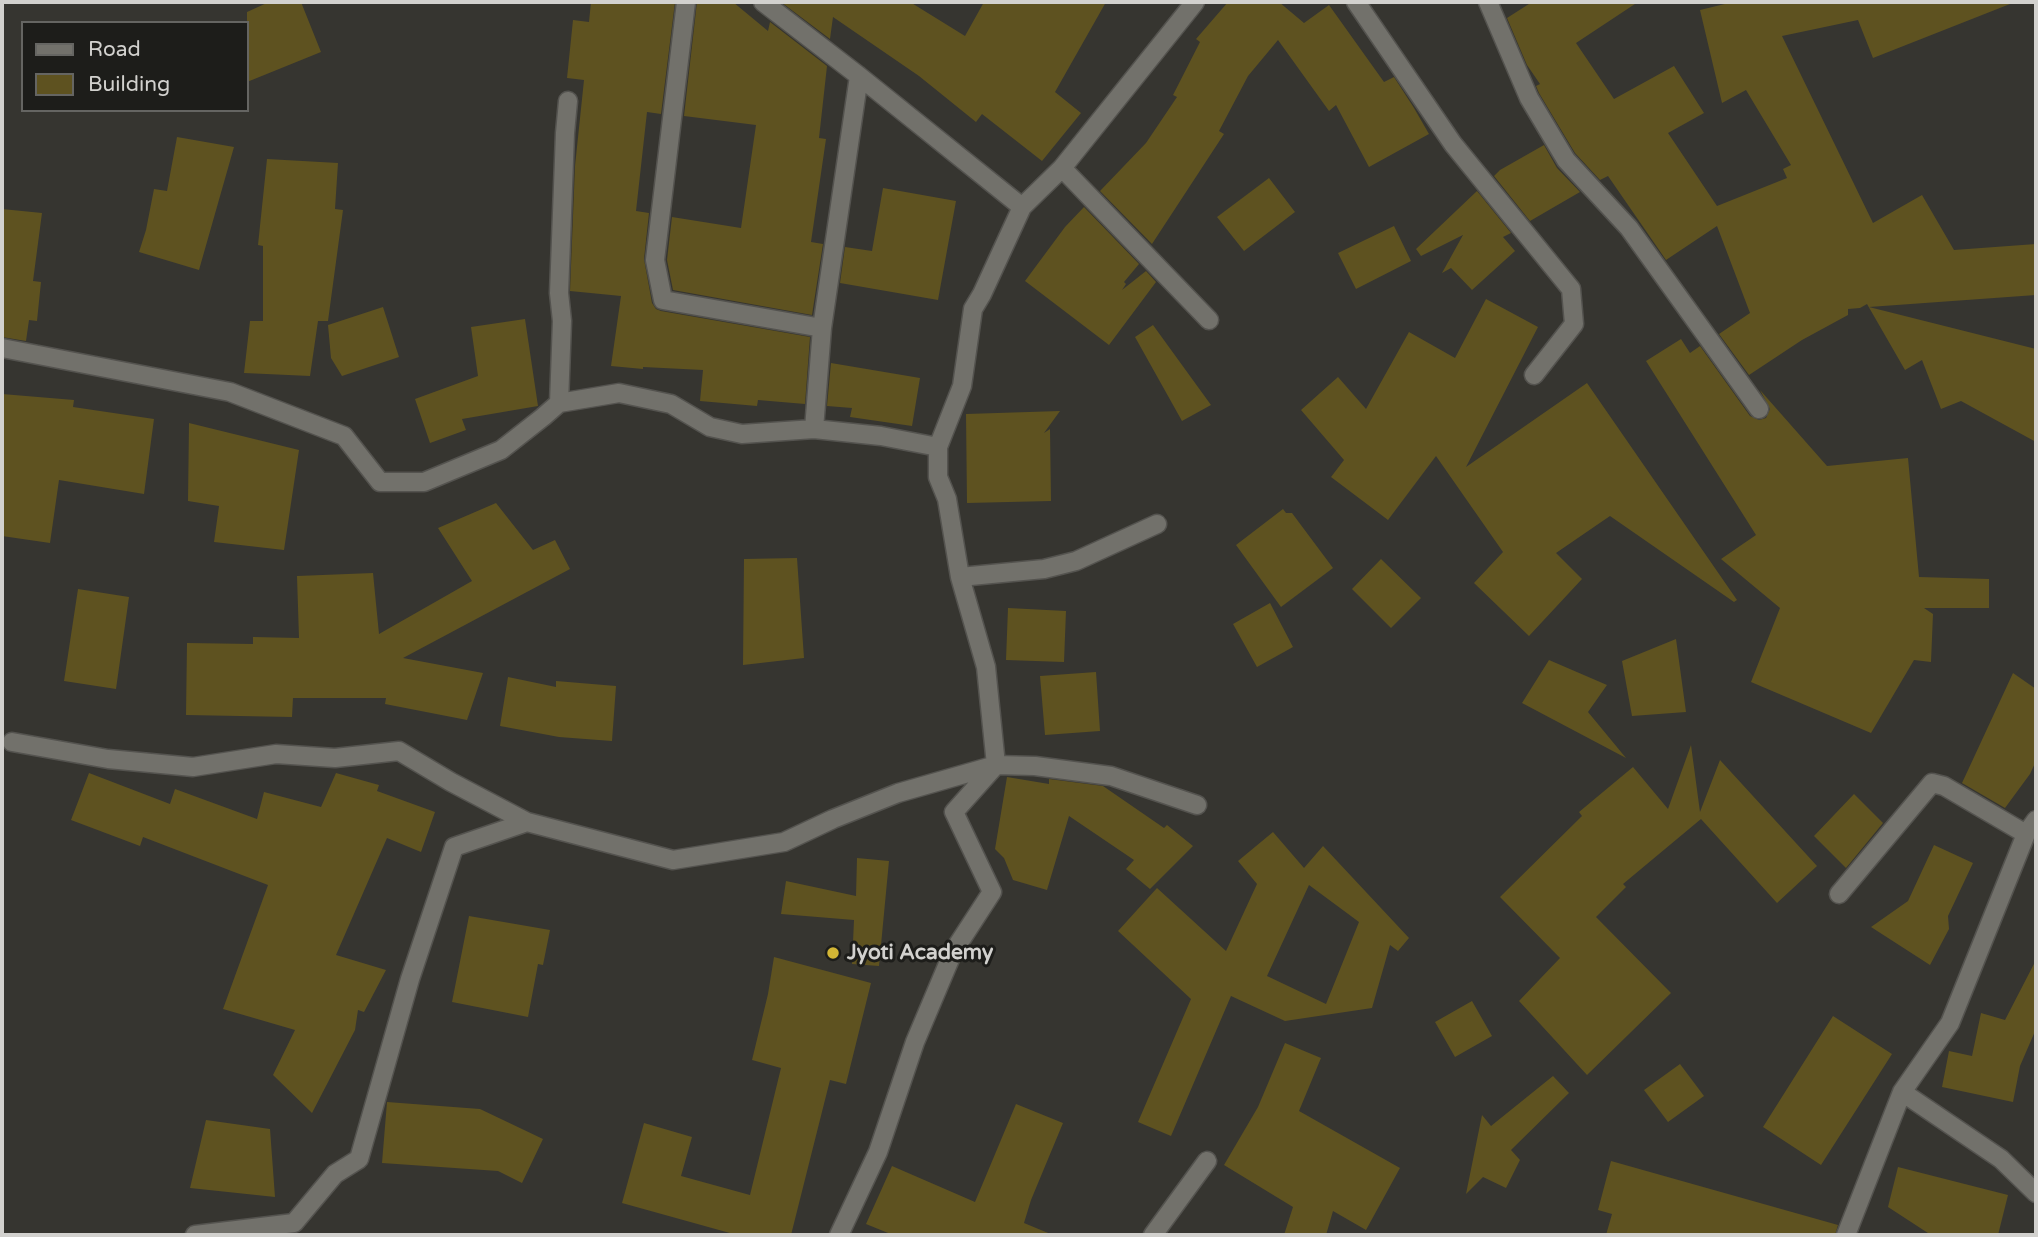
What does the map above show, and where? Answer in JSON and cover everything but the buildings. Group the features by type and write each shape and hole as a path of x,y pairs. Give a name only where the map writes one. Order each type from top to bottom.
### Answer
{"street":[{"path":"686,2 655,260 663,300 822,328"},
{"path":"763,2 1022,207"},
{"path":"839,1235 878,1152 915,1042 953,952 992,892 954,812 996,765 986,667 960,577 947,499 938,477 938,447 962,386 973,309 1022,207 1062,168 1195,2"},
{"path":"1356,2 1453,144 1571,289 1574,324 1534,375"},
{"path":"1488,2 1529,98 1566,160 1629,228 1759,409"},
{"path":"814,429 822,328 859,76"},
{"path":"559,403 562,321 559,293 568,101"},
{"path":"1062,168 1209,320"},
{"path":"2,348 230,392 344,436 380,482 424,482 502,450 559,403 619,393 671,404 710,427 742,434 814,429 881,436 938,447"},
{"path":"960,577 1044,569 1076,561 1157,524"},
{"path":"12,742 108,759 193,767 276,754 335,758 398,751 527,822 673,860 784,842 898,793 996,765 1035,766 1111,776 1198,805"},
{"path":"1839,894 1932,783 1944,786 2031,827 1950,1023 1902,1092 1846,1235"},
{"path":"195,1235 294,1223 335,1174 359,1159 410,979 454,847 527,822"},
{"path":"1902,1092 2001,1159 2036,1193"},
{"path":"1153,1235 1207,1161"}],"place":[{"name":"Jyoti Academy","path":"833,953"}]}
